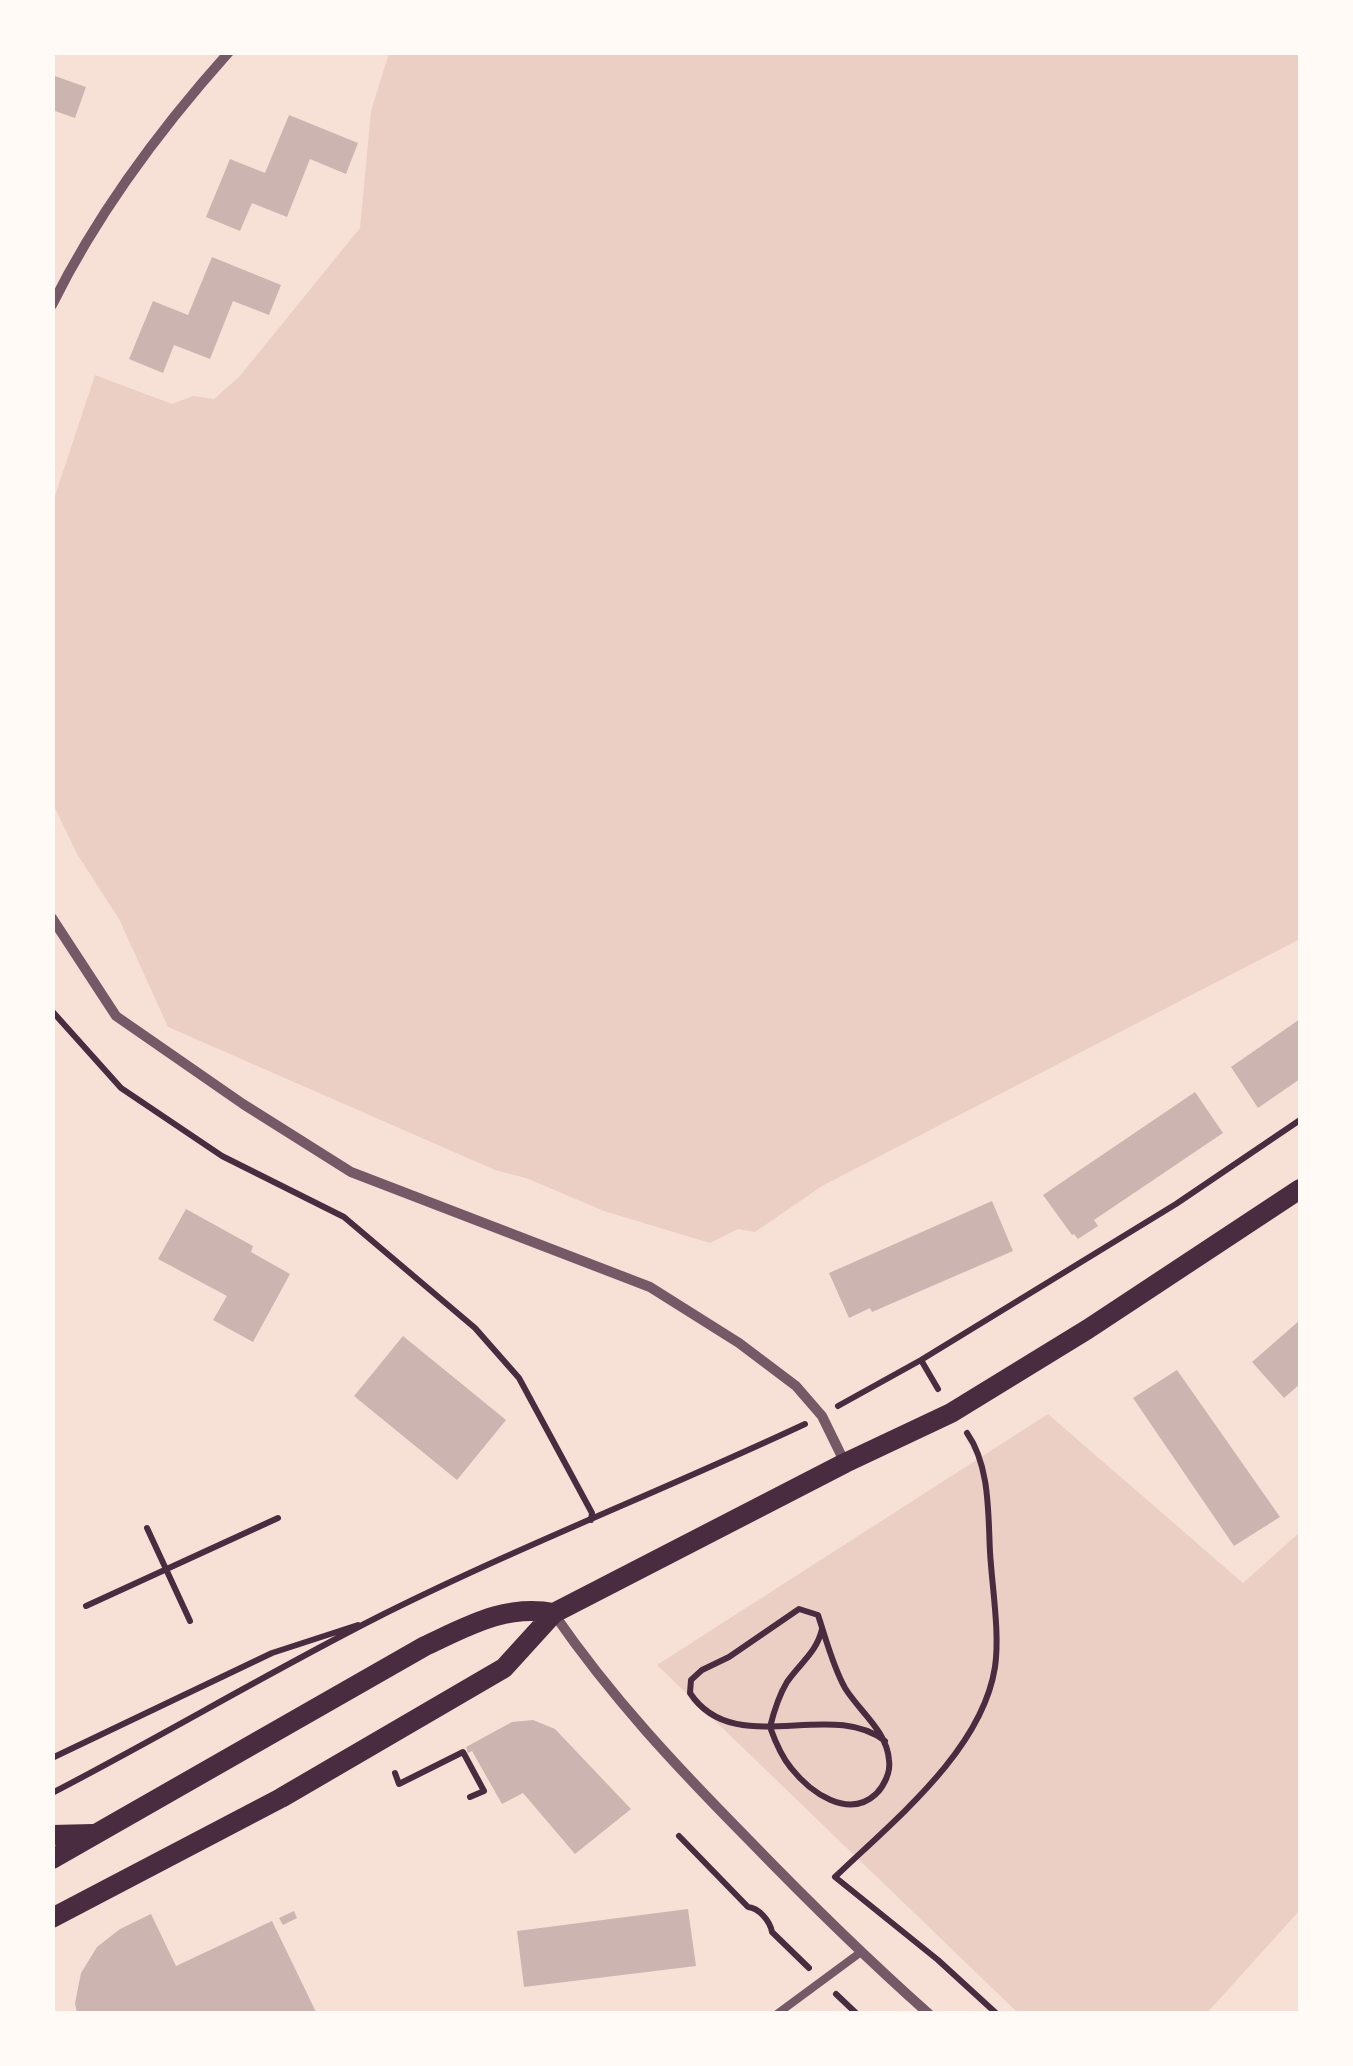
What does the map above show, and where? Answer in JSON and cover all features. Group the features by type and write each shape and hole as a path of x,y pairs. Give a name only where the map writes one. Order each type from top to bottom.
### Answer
{"main road":[{"path":"52,1918 281,1798 504,1668 554,1613 844,1463 952,1412 1088,1329 1300,1189"},
{"path":"52,1859 425,1646 510,1610 554,1613"},
{"path":"52,1835 100,1834"}],"street":[{"path":"52,305 116,194 182,105 229,52"},
{"path":"52,918 116,1016 351,1172 650,1287 796,1386 822,1416 844,1463"},
{"path":"554,1613 612,1694 710,1800 860,1952 929,2014"}],"lane":[{"path":"778,2014 860,1952"}],"path":[{"path":"52,1011 121,1088 222,1156 344,1218 475,1328 518,1378 592,1513 591,1522"},
{"path":"52,1794 374,1620 822,1416 1176,1204 1300,1120"},
{"path":"921,1360 978,1450 987,1500 995,1665 984,1710 955,1753 835,1878 938,1960 997,2014"},
{"path":"86,1606 278,1518"},
{"path":"147,1528 190,1621"},
{"path":"822,1629 820,1640 775,1704 770,1727 792,1770 823,1796 848,1806 863,1804 879,1792 889,1773 890,1759 884,1741 844,1686 818,1615 799,1609 730,1657 702,1670 691,1680 690,1693 708,1713 743,1724 770,1727 856,1726 872,1731 884,1741"},
{"path":"52,1758 272,1652 374,1620"},
{"path":"395,1774 399,1784 463,1752 484,1790 470,1797"},
{"path":"679,1836 748,1907 771,1923 772,1932 794,1953"},
{"path":"842,2000 857,2014"}],"shaded area":[{"path":"389,53 1300,53 1300,939 822,1186 755,1232 738,1229 710,1243 604,1211 526,1178 495,1170 168,1027 119,919 77,854 53,804 53,502 95,375 172,404 193,396 214,399 239,377 360,228 371,111"},
{"path":"1048,1414 1243,1583 1300,1532 1300,1910 1207,2013 1018,2013 657,1665"}],"building":[{"path":"52,75 86,87 75,118 52,110"},
{"path":"289,115 358,143 346,174 310,159 287,217 252,203 240,231 206,217 230,159 265,173"},
{"path":"212,257 281,285 269,315 233,301 210,359 174,345 163,373 129,359 153,301 188,315"},
{"path":"1300,1019 1300,1079 1258,1108 1231,1067"},
{"path":"1195,1092 1223,1133 1094,1220 1098,1226 1078,1239 1072,1235 1043,1195"},
{"path":"992,1201 1013,1251 872,1312 870,1308 849,1318 829,1273"},
{"path":"186,1209 253,1246 251,1252 290,1274 253,1342 213,1320 227,1296 158,1259"},
{"path":"1300,1320 1300,1384 1284,1398 1252,1362"},
{"path":"403,1336 506,1420 457,1480 354,1396"},
{"path":"1177,1370 1280,1517 1234,1546 1133,1398"},
{"path":"533,1720 555,1729 631,1809 575,1854 523,1793 502,1804 466,1747 512,1722"},
{"path":"688,1909 696,1966 524,1987 517,1931"},
{"path":"294,1911 297,1918 283,1925 279,1918"},
{"path":"151,1914 176,1966 272,1921 317,2014 77,2014 75,2003 81,1973 97,1947 120,1929"}]}
